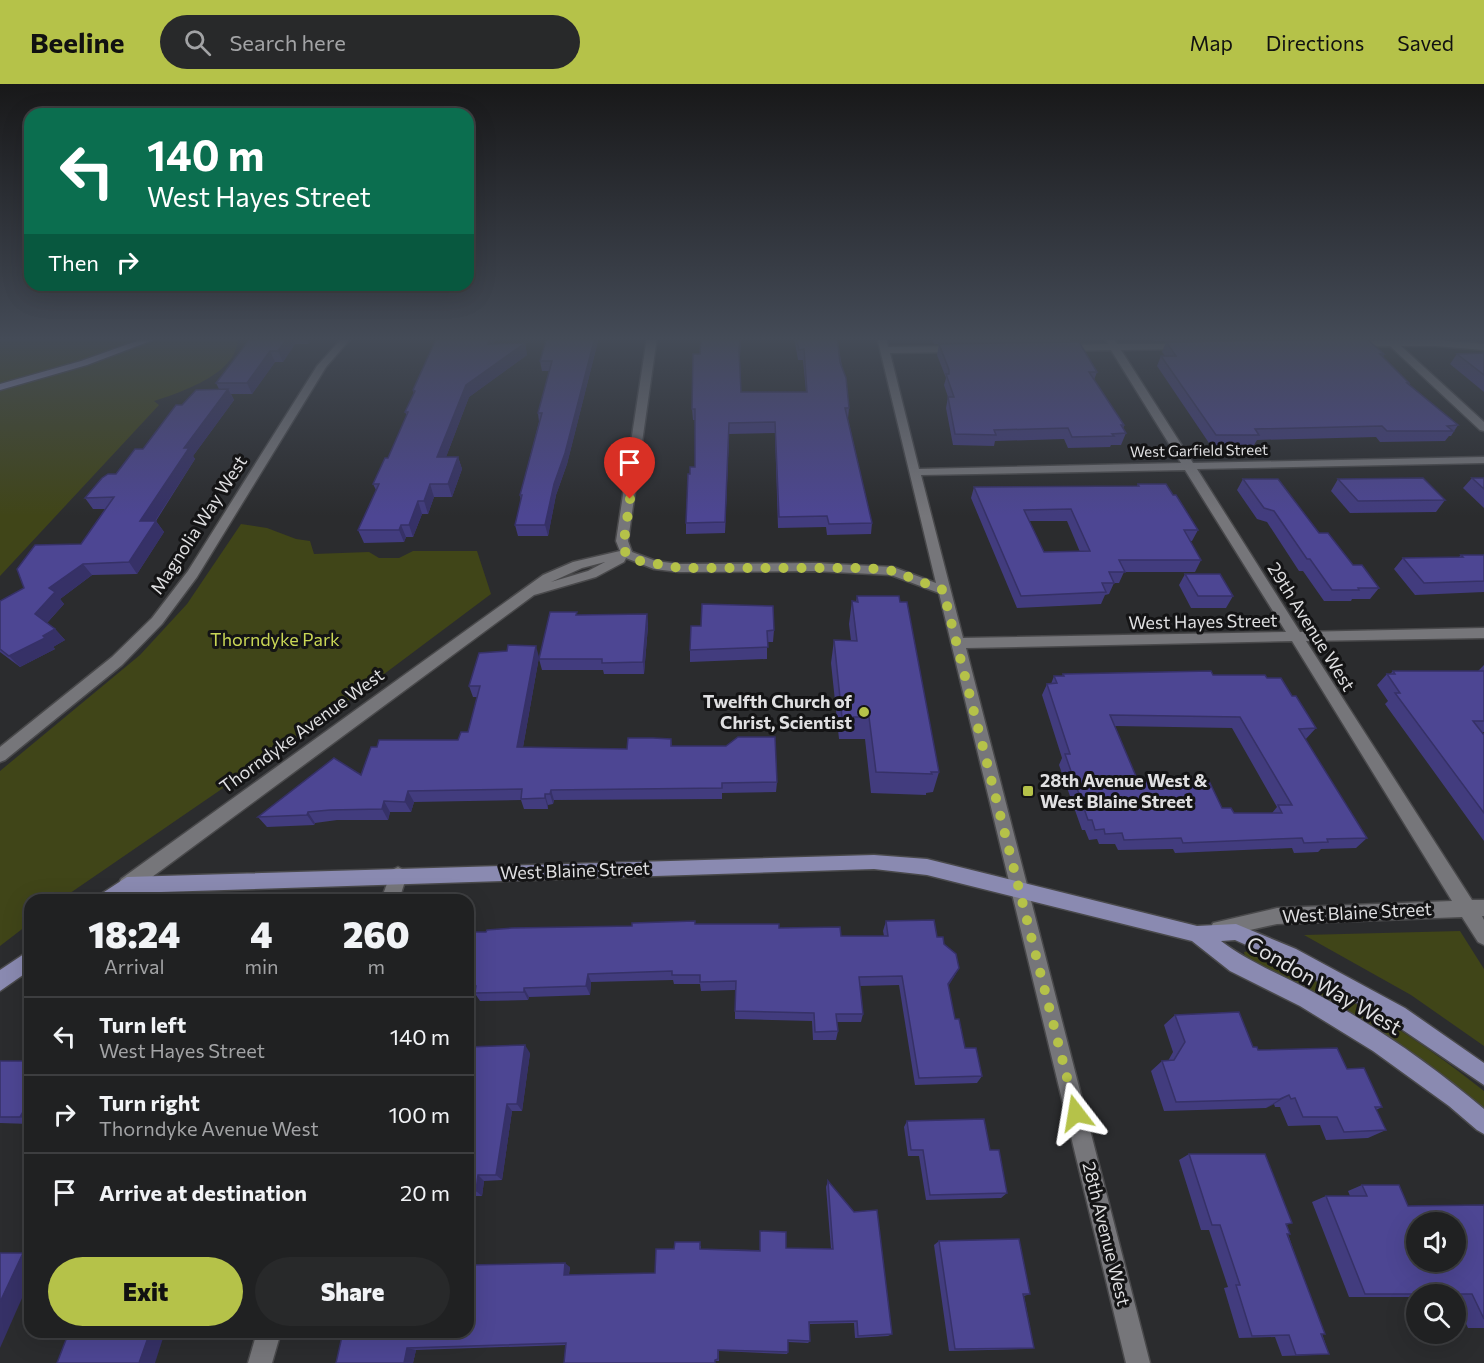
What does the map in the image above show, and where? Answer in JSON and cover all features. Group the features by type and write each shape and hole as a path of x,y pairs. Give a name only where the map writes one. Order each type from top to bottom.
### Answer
{"main road":[{"name":"West Blaine Street","path":"128,885 874,862 927,867 1020,889"},
{"name":"Thorndyke Avenue West","path":"115,894 128,885"},
{"name":"Condon Way West","path":"1020,889 1197,934 1236,932 1289,955 1398,1015 1484,1076"},
{"name":"Condon Way West","path":"1197,934 1237,964 1308,999 1380,1044 1456,1099 1484,1123"},
{"path":"0,982 24,964"}],"street":[{"name":"Magnolia Way West","path":"0,756 117,661 157,621 193,574 303,397"},
{"path":"643,397 622,541 627,555 654,565 680,568 815,567 893,571 943,590"},
{"name":"28th Avenue West","path":"895,397 1138,1363"},
{"name":"29th Avenue West","path":"1145,397 1297,638 1475,908 1484,936"},
{"path":"1450,397 1484,428"},
{"name":"West Garfield Street","path":"914,472 1484,460"},
{"name":"Thorndyke Avenue West","path":"128,885 522,596 592,574 627,555"},
{"name":"West Hayes Street","path":"958,643 1484,633"},
{"path":"392,894 398,875"},
{"name":"West Blaine Street","path":"1197,934 1278,916 1475,908"},
{"path":"260,1363 267,1338"}],"green space":[{"path":"0,397 166,397 154,401 159,405 0,576"},
{"name":"Thorndyke Park","path":"241,524 267,528 296,539 310,541 314,554 369,552 379,558 399,558 413,551 477,551 491,594 324,719 69,894 24,894 24,928 0,946 0,771 140,655 187,604"},
{"path":"1460,931 1484,969 1484,1046 1411,995 1304,935"},
{"path":"1249,951 1312,979 1401,1031 1484,1091 1484,1109 1428,1066 1370,1027 1309,992 1246,961 1244,952"}],"building":[{"path":"190,397 222,397 184,448 189,448 140,521 156,521 129,562 83,564 49,588 55,592 35,614 55,629 43,636 45,638 9,656 0,649 0,601 24,588 17,569 35,545 81,544 114,497 85,498 102,478 108,474 116,474 135,449 143,449 176,405 182,405"},
{"path":"412,397 461,397 437,457 458,457 448,484 430,484 424,501 418,501 409,525 401,525 399,530 358,530 379,484 373,484 385,458 388,458 408,412 405,412"},
{"path":"542,397 580,397 565,453 554,484 545,525 515,525 522,495 520,495 542,413 538,413"},
{"path":"692,397 848,397 849,408 845,408 872,523 829,524 827,516 779,517 775,422 729,423 725,522 686,523 688,474 690,474 690,467 695,467 695,409 692,409"},
{"path":"948,397 1105,397 1124,425 1121,425 1126,433 1112,434 1114,436 1072,437 1068,428 994,430 996,435 955,434"},
{"path":"1189,397 1424,397 1458,425 1447,426 1453,431 1387,431 1382,426 1255,429 1259,435 1216,435"},
{"path":"1423,478 1445,500 1358,501 1338,479"},
{"path":"1472,478 1484,478 1484,489"},
{"path":"1243,479 1278,479 1319,533 1328,533 1353,565 1362,565 1379,588 1332,590 1310,559 1307,559 1274,511 1264,508"},
{"path":"1138,484 1166,484 1173,495 1176,495 1198,530 1184,530 1201,560 1119,560 1125,572 1109,572 1114,583 1102,583 1106,592 1021,596 974,487 1139,486","holes":["1071,509 1090,551 1044,552 1024,510"]},
{"path":"1461,555 1484,555 1484,581 1424,583 1403,558 1463,557"},
{"path":"1185,574 1220,574 1233,596 1198,596"},
{"name":"Twelfth Church of Christ, Scientist","path":"857,596 899,596 900,602 907,602 939,772 931,772 932,774 876,772 869,717 842,717 834,640 857,641 852,601 858,602"},
{"path":"702,604 773,606 774,630 767,631 768,647 690,650 691,626 701,626"},
{"path":"550,612 577,612 576,615 647,614 643,662 602,663 602,659 539,659"},
{"path":"508,645 536,646 517,747 627,749 628,738 671,739 671,746 726,746 738,737 775,737 777,782 722,783 722,788 551,790 550,794 545,794 545,798 521,799 522,789 408,791 405,802 384,801 382,809 330,810 308,812 307,815 258,817 334,758 361,775 371,747 377,747 379,740 458,740 461,732 468,732 480,686 469,686 479,653 507,651"},
{"path":"1211,671 1213,675 1265,675 1267,678 1281,678 1292,696 1296,696 1316,728 1299,729 1367,838 1327,839 1328,842 1304,843 1302,838 1183,843 1181,838 1124,840 1122,833 1105,834 1104,829 1095,830 1092,820 1088,820 1065,754 1070,754 1047,684 1057,683 1054,676 1064,676 1063,674","holes":["1110,715 1240,717 1292,805 1278,805 1282,813 1234,813 1231,808 1222,808 1208,779 1138,781"]},
{"path":"1393,671 1484,671 1484,721 1473,721 1484,735 1484,813 1395,693 1400,693 1387,674 1395,674"},
{"path":"934,920 937,937 943,937 944,944 956,954 959,968 948,984 955,1019 959,1019 965,1048 976,1048 982,1076 919,1078 902,976 859,977 863,1014 836,1014 838,1031 815,1032 814,1013 735,1011 736,981 700,982 700,975 672,975 672,971 588,974 586,986 524,988 524,992 475,993 474,932 512,928 632,926 632,923 695,921 695,924 779,924 779,928 840,927 841,936 888,936 886,921"},
{"path":"1239,1012 1253,1047 1257,1047 1258,1050 1337,1048 1347,1069 1364,1068 1382,1107 1375,1107 1386,1130 1344,1132 1337,1117 1303,1117 1295,1098 1291,1099 1289,1095 1280,1099 1176,1102 1162,1061 1174,1060 1185,1042 1175,1015"},
{"path":"525,1045 517,1104 507,1104 496,1175 478,1175 476,1191 474,1191 474,1047"},
{"path":"0,1061 24,1061 24,1110 20,1117 0,1117"},
{"path":"984,1119 990,1150 999,1150 1007,1193 930,1195 923,1150 911,1150 907,1121"},
{"path":"1189,1154 1265,1154 1292,1223 1286,1224 1290,1234 1287,1234 1325,1334 1321,1334 1329,1354 1296,1355 1289,1335 1252,1336 1236,1285 1240,1285 1220,1225 1212,1225"},
{"path":"828,1181 854,1212 877,1210 892,1334 858,1336 857,1321 809,1322 810,1341 788,1340 788,1352 718,1350 718,1359 715,1363 564,1363 566,1343 407,1348 404,1363 336,1363 342,1338 474,1338 474,1265 565,1263 564,1275 655,1273 656,1249 674,1249 675,1242 700,1242 700,1249 760,1251 760,1231 786,1232 786,1248 833,1249"},
{"path":"1362,1185 1399,1185 1408,1206 1484,1205 1484,1319 1472,1294 1466,1294 1466,1284 1406,1284 1406,1294 1365,1294 1326,1196 1367,1196"},
{"path":"1019,1239 1030,1294 1023,1294 1034,1348 955,1349 939,1241"},
{"path":"0,1253 23,1253 0,1302"},
{"path":"67,1338 148,1338 139,1363 57,1363"}],"place":[{"name":"Twelfth Church of Christ, Scientist","path":"864,712"},
{"name":"28th Avenue West & West Blaine Street","path":"1028,791"}],"route":[{"path":"630,499 622,541 623,548 627,555 640,561 658,566 687,568 868,568 893,571 943,590 1076,1113"}]}
